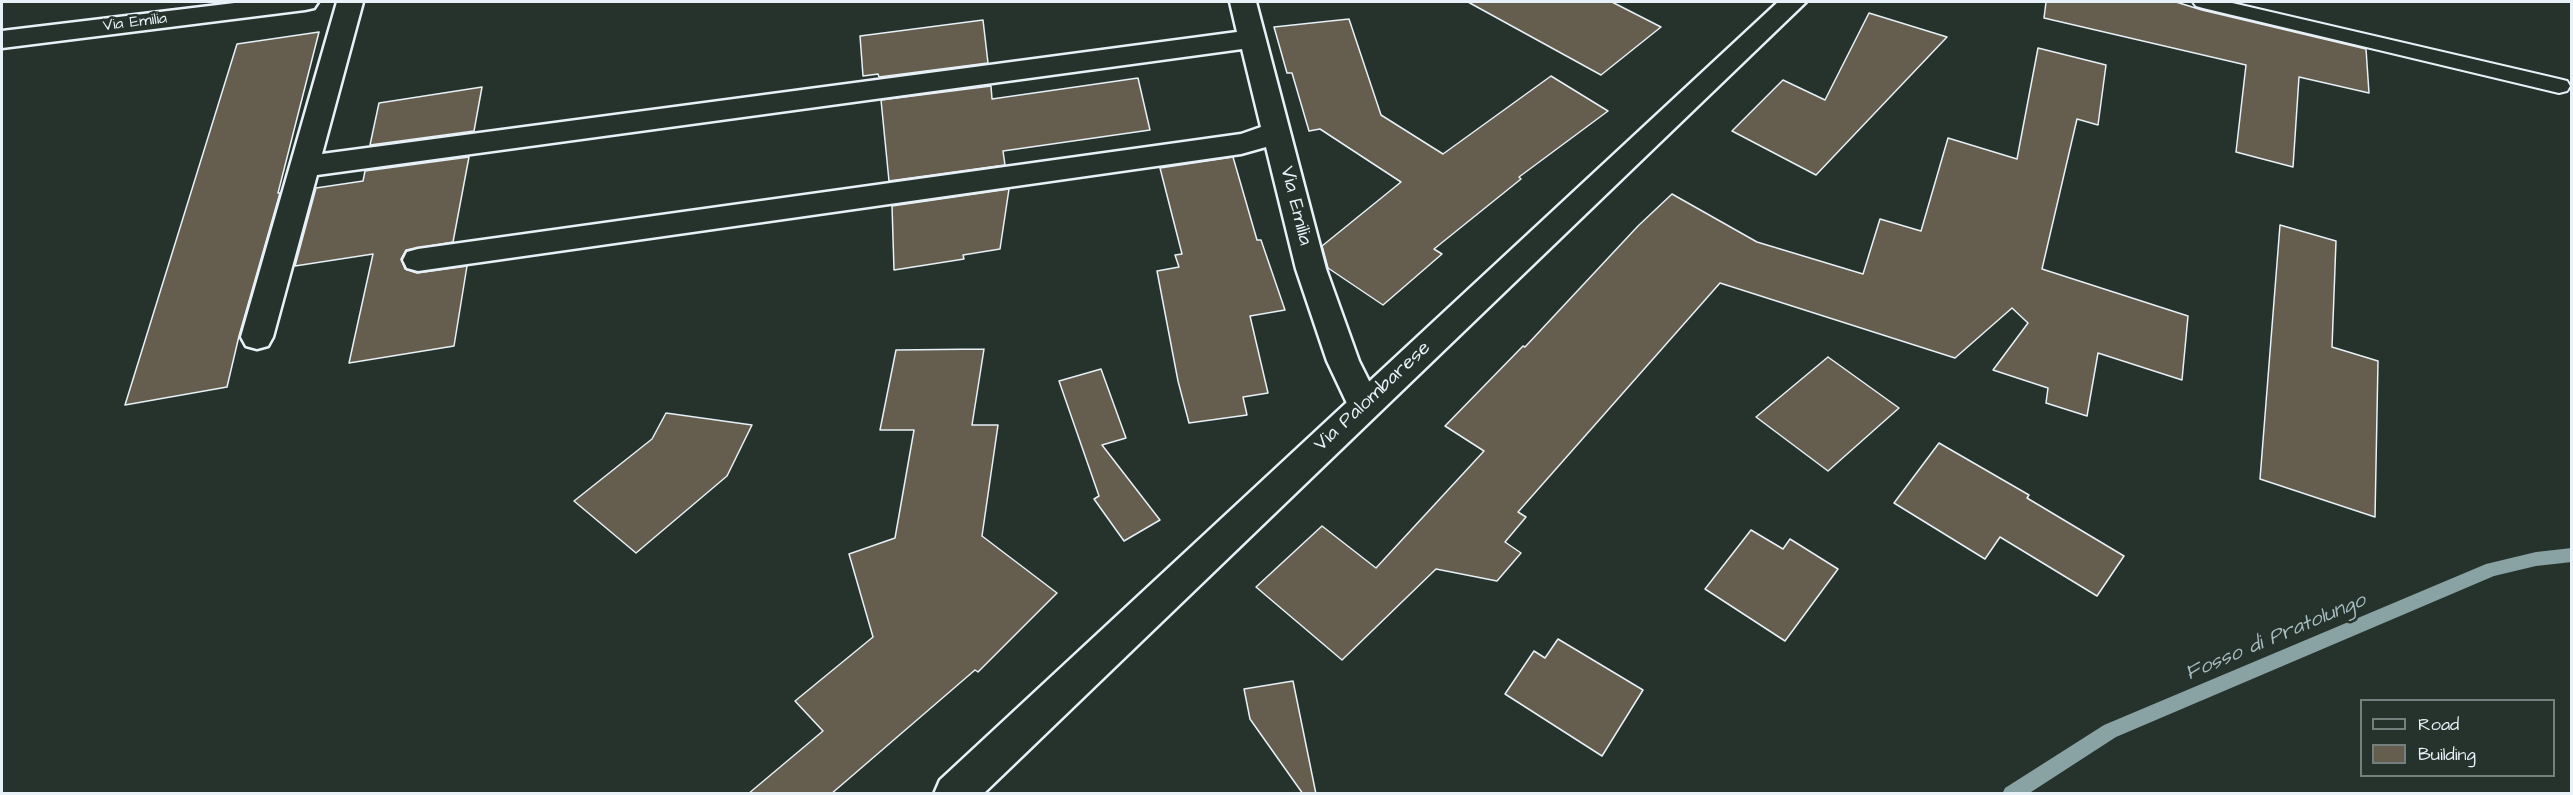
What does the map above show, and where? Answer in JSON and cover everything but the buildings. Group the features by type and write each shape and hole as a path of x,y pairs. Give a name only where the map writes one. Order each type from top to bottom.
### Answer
{"street":[{"name":"Via Emilia","path":"2,40 304,2"},
{"path":"257,337 350,2"},
{"name":"Via Emilia","path":"1243,2 1311,269 1343,361 1364,405"},
{"name":"Via Palombarese","path":"954,794 1793,2"},
{"path":"304,166 1252,39"},
{"path":"418,260 1241,144 1266,136 1275,130"}],"lane":[{"path":"2203,2 2559,87"}],"waterway":[{"name":"Fosso di Pratolungo","path":"2011,794 2110,731 2350,628 2492,569 2536,559 2572,555"}]}
